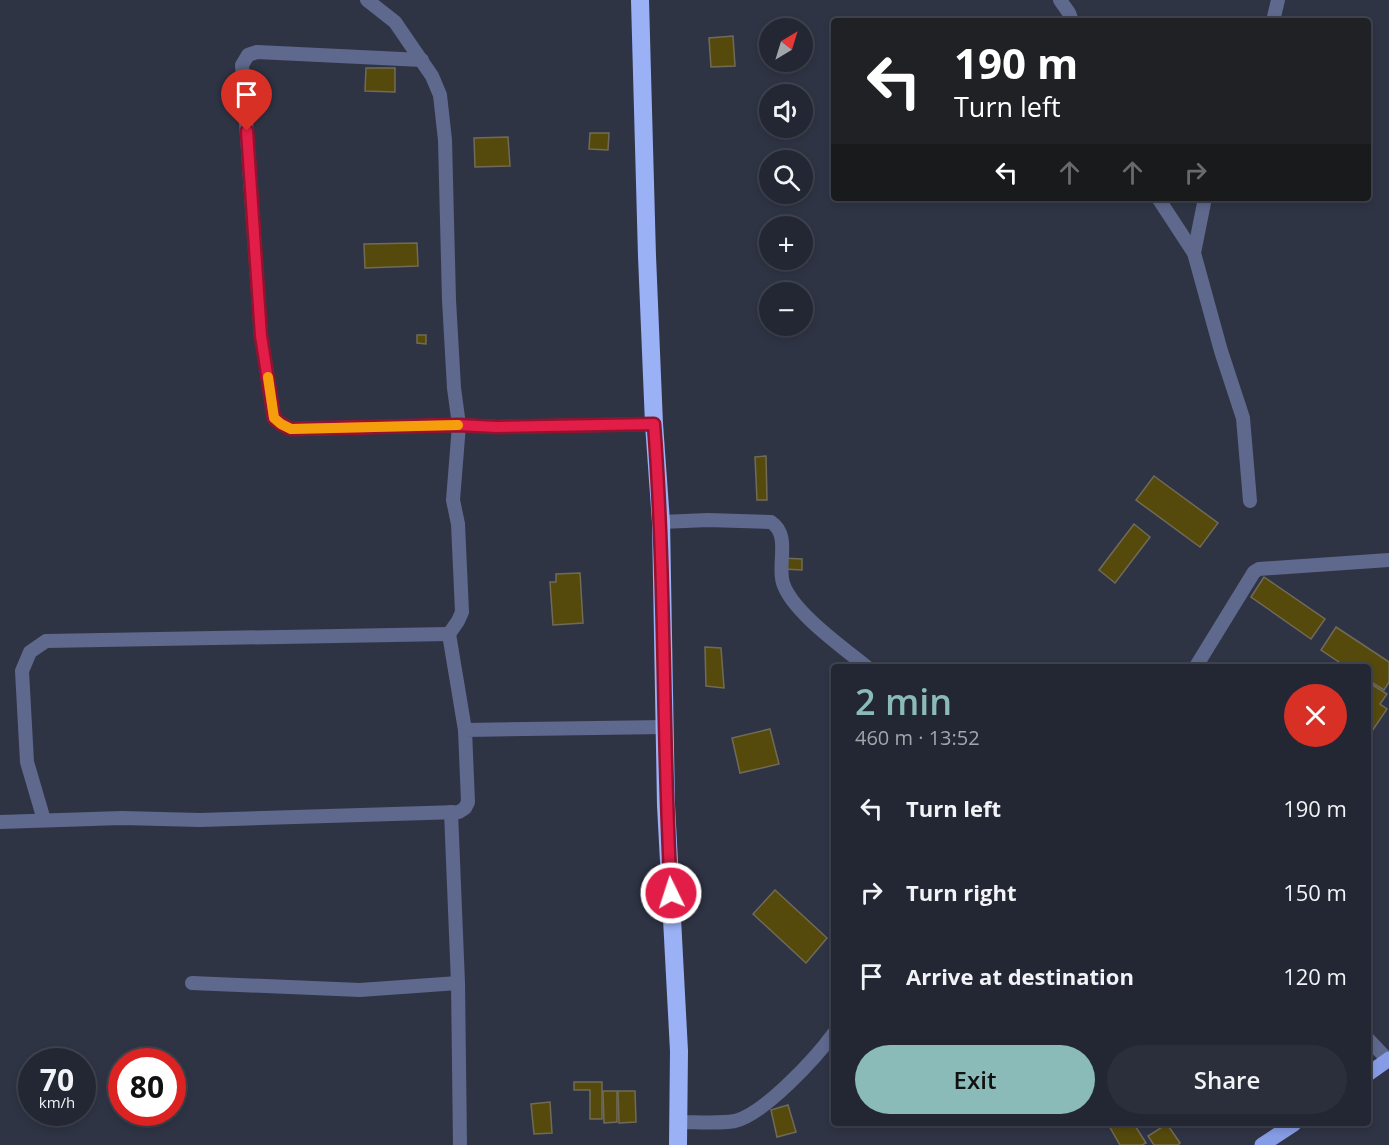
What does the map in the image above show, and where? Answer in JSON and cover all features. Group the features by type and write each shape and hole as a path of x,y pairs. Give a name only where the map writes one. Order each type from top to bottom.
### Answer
{"highway":[{"path":"640,0 654,424 661,522 666,805 679,1051 678,1145"}],"main road":[{"path":"1371,1072 1388,1060"},
{"path":"1262,1145 1291,1126"}],"street":[{"path":"0,822 122,818 200,820 459,812 468,802 465,730 449,634 462,612 458,524 453,500 459,425 454,388 449,300 445,140 440,95 432,76 395,22 367,0"},
{"path":"1060,0 1071,18"},
{"path":"1274,18 1278,0"},
{"path":"422,60 257,52 248,55 242,65 261,336 274,418 291,429 654,424"},
{"path":"1160,201 1194,253 1221,351 1243,418 1250,501"},
{"path":"1194,253 1204,201"},
{"path":"661,522 708,520 771,522 778,527 781,534 782,582 789,597 799,610 863,664"},
{"path":"1197,664 1254,572 1259,569 1389,560"},
{"path":"44,820 27,762 22,671 30,652 46,641 449,634"},
{"path":"465,730 664,727"},
{"path":"451,812 458,983 460,1145"},
{"path":"192,983 360,990 458,983"},
{"path":"679,1122 733,1121 747,1117 803,1070 831,1037"},
{"path":"1371,1043 1388,1060"}],"building":[{"path":"733,36 735,66 711,67 709,38"},
{"path":"366,68 395,68 395,92 365,91"},
{"path":"590,133 609,133 608,150 589,149"},
{"path":"508,137 510,166 475,167 474,138"},
{"path":"417,243 418,266 365,268 364,244"},
{"path":"417,335 426,335 426,344 417,343"},
{"path":"766,456 767,500 757,500 755,457"},
{"path":"1154,476 1218,523 1200,547 1136,500"},
{"path":"1134,524 1150,537 1115,583 1099,570"},
{"path":"782,558 802,559 802,570 783,569"},
{"path":"580,573 583,623 553,625 550,582 556,582 556,574"},
{"path":"1264,577 1325,619 1311,639 1251,597"},
{"path":"1336,627 1389,662 1389,682 1384,690 1371,682 1371,664 1342,664 1321,650"},
{"path":"705,647 721,648 724,688 706,686"},
{"path":"1371,684 1387,694 1380,704 1387,709 1371,733"},
{"path":"770,729 779,764 740,773 732,738"},
{"path":"775,890 827,938 806,963 753,914"},
{"path":"574,1082 602,1082 602,1119 590,1119 590,1090 574,1090"},
{"path":"603,1091 617,1091 617,1122 604,1123"},
{"path":"618,1091 635,1091 636,1122 619,1123"},
{"path":"550,1102 552,1133 534,1134 531,1104"},
{"path":"788,1105 796,1132 777,1137 771,1110"},
{"path":"1109,1126 1135,1126 1146,1143 1142,1145 1120,1145"},
{"path":"1164,1126 1168,1126 1180,1143 1178,1145 1154,1145 1148,1136"}],"slow traffic":[{"path":"268,377 274,418 291,429 458,425"}],"route":[{"path":"247,131 261,336 274,418 281,424 291,429 654,424 661,522 666,805 671,893"}]}
